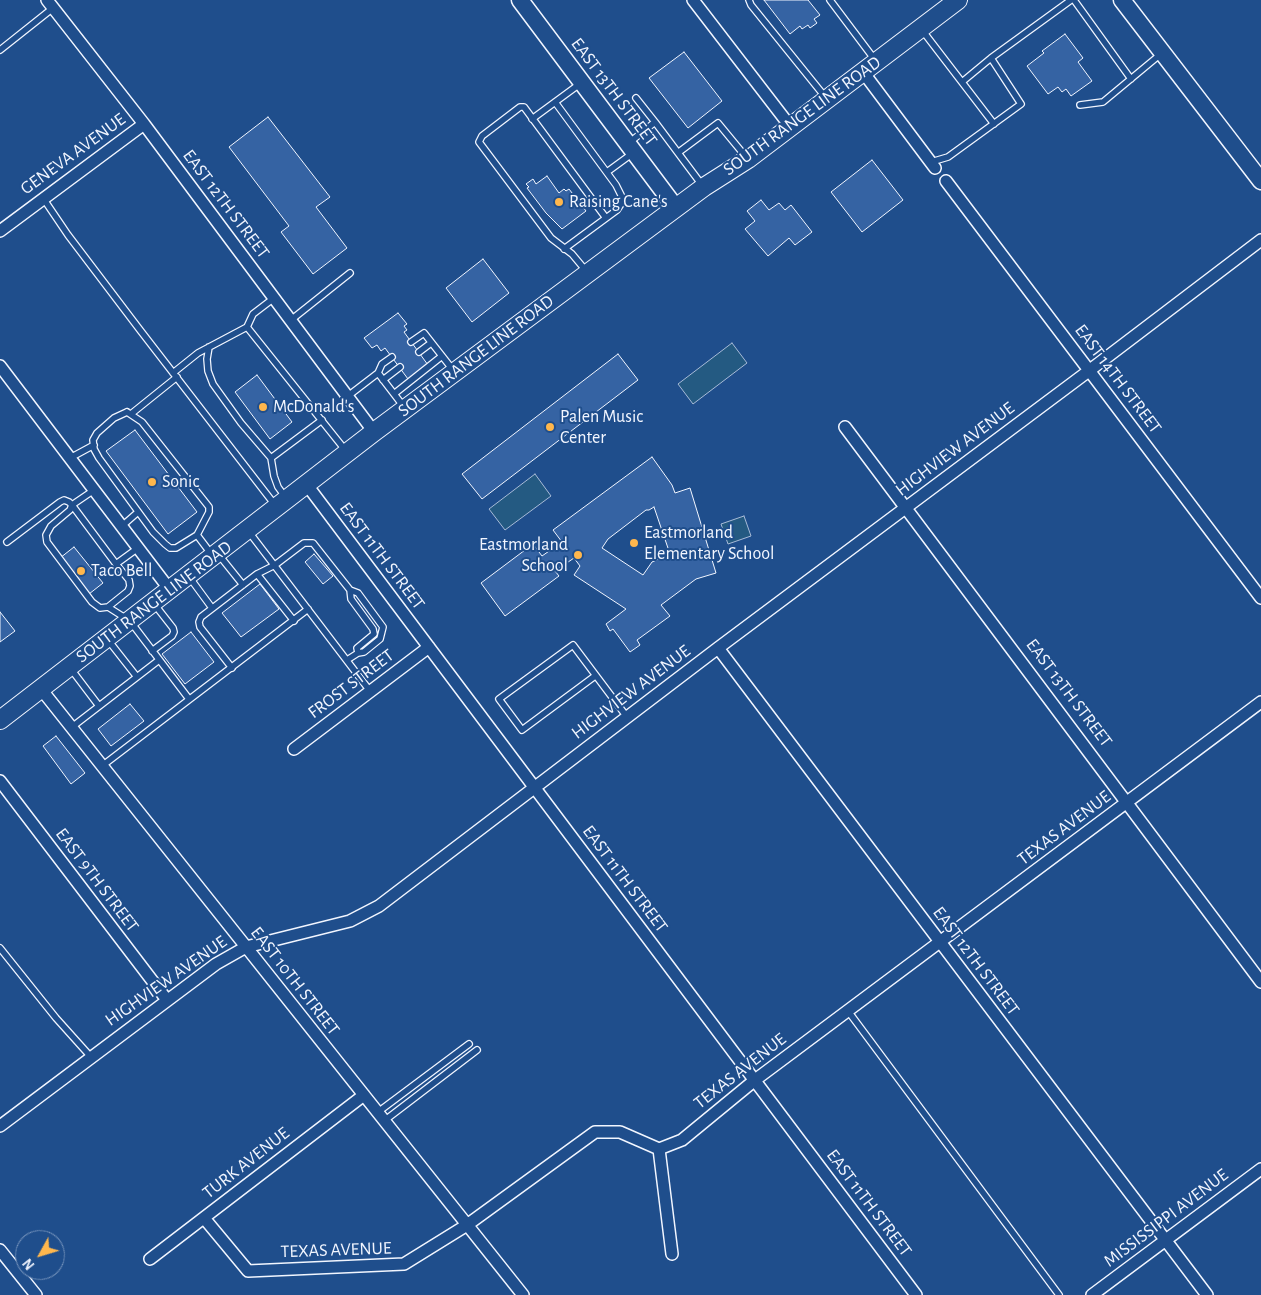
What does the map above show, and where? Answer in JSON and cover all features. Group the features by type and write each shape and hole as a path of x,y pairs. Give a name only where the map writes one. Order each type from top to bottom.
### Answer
{"main road":[{"name":"SOUTH RANGE LINE ROAD","path":"0,720 374,432 704,187 748,159 870,67 950,2"}],"street":[{"name":"EAST 13TH STREET","path":"520,0 676,208"},
{"path":"693,0 790,126"},
{"path":"1126,1 1163,53 1261,181"},
{"name":"EAST 12TH STREET","path":"50,4 144,124 374,432"},
{"path":"870,67 933,165"},
{"name":"GENEVA AVENUE","path":"0,231 144,124"},
{"name":"EAST 14TH STREET","path":"946,181 1261,598"},
{"name":"HIGHVIEW AVENUE","path":"0,1126 216,964 246,947 350,921 379,906 626,717 1261,240"},
{"path":"0,366 170,590"},
{"name":"EAST 13TH STREET","path":"845,427 1261,982"},
{"name":"EAST 11TH STREET","path":"307,485 916,1295"},
{"name":"FROST STREET","path":"294,749 429,647"},
{"name":"EAST 12TH STREET","path":"718,648 1207,1295"},
{"name":"EAST 10TH STREET","path":"41,689 523,1295"},
{"name":"TEXAS AVENUE","path":"204,1218 248,1271 404,1264 467,1225 595,1132 620,1132 659,1149 682,1140 755,1080 1261,702"},
{"name":"EAST 9TH STREET","path":"0,781 167,1000"},
{"name":"TURK AVENUE","path":"150,1259 364,1095"},
{"path":"659,1149 672,1254"},
{"name":"MISSISSIPPI AVENUE","path":"1092,1295 1261,1169"},
{"path":"0,1250 36,1295"}],"lane":[{"path":"749,0 750,5 827,100"},
{"path":"830,0 870,67"},
{"path":"962,82 991,58 1072,0 1131,79"},
{"path":"0,50 50,4"},
{"path":"920,28 994,124"},
{"path":"1080,105 1103,102 1163,53"},
{"path":"933,165 948,157 1021,104 991,58"},
{"path":"532,119 582,82"},
{"path":"636,98 680,152 704,187"},
{"path":"555,102 607,172 620,192 622,200 620,207 564,248"},
{"path":"588,274 576,259 551,238 479,142 482,136 520,107 524,107 606,218"},
{"path":"607,172 655,122"},
{"path":"680,152 718,123 748,159"},
{"path":"43,198 68,235 175,375 282,504"},
{"path":"291,320 350,272"},
{"path":"131,414 198,353 247,327 253,314 274,298"},
{"path":"247,327 347,453"},
{"path":"411,342 424,333 455,372"},
{"path":"419,352 432,343"},
{"path":"210,347 207,359 208,371 214,384 241,423 271,458 282,504"},
{"path":"394,394 442,356"},
{"path":"348,396 378,373 382,364 392,357"},
{"path":"383,380 400,367"},
{"path":"378,373 405,409"},
{"path":"127,412 131,414 142,422 209,507 209,512 197,535 176,548 170,548 153,532 99,458 94,445 93,440 97,433 114,418 127,412"},
{"path":"271,458 322,420"},
{"path":"70,458 94,445"},
{"path":"7,542 60,502 64,500 72,505 129,580 130,586 128,590 108,607 100,608 92,602 47,542 46,535 51,526 70,510 72,505 94,490"},
{"path":"122,526 138,512"},
{"path":"247,531 370,691"},
{"path":"197,535 243,585"},
{"path":"232,668 200,626 201,617 257,574 275,565 304,543 313,543 350,590 351,599 373,629 374,634 357,648 358,653"},
{"path":"116,564 138,548"},
{"path":"257,574 294,621"},
{"path":"188,576 212,608"},
{"path":"347,660 358,653 364,652 380,638 383,626 358,592 350,590"},
{"path":"152,650 172,636 174,632 154,603"},
{"path":"108,607 130,621 189,700"},
{"path":"102,766 308,609"},
{"path":"106,639 137,677"},
{"path":"595,676 522,730 499,699 572,645 626,717"},
{"path":"72,727 159,660"},
{"path":"70,667 99,706"},
{"path":"0,948 56,1018 91,1057"},
{"path":"848,1010 1059,1295"},
{"path":"381,1116 469,1044"},
{"path":"381,1116 477,1050"}],"shaded area":[{"path":"732,343 747,363 693,404 678,384"},
{"path":"535,474 551,496 505,530 489,509"},
{"path":"744,516 751,536 728,544 721,524"}],"building":[{"path":"764,0 808,0 820,15 814,19 817,23 810,28 808,25 802,29 800,26 790,34"},
{"path":"1065,34 1083,58 1078,62 1092,81 1071,96 1066,89 1062,92 1058,87 1048,94 1027,66 1044,53 1042,51"},
{"path":"684,52 722,101 688,128 649,78"},
{"path":"268,117 330,197 316,207 347,248 313,274 281,232 289,226 229,147"},
{"path":"872,160 903,200 862,232 831,192"},
{"name":"Raising Cane's","path":"547,176 559,193 564,189 566,191 569,189 586,211 562,229 546,213 527,188 529,187 526,184 533,179 536,184"},
{"path":"761,200 769,210 779,203 785,210 791,205 812,232 795,245 789,238 768,256 745,229 755,221 747,211"},
{"path":"483,259 509,293 472,322 446,288"},
{"path":"398,313 407,324 404,326 407,330 404,332 428,365 408,379 385,348 381,351 377,345 372,348 364,338"},
{"name":"Palen Music Center","path":"618,354 638,380 482,499 462,474"},
{"name":"McDonald's","path":"257,375 292,422 270,439 235,392"},
{"name":"Sonic","path":"135,430 197,512 168,534 106,451"},
{"name":"Eastmorland School","path":"652,457 672,485 675,493 690,488 716,573 696,579 661,605 670,616 637,640 640,645 630,652 613,629 610,631 606,624 626,609 574,575 580,566 574,558 555,571 559,576 505,616 481,583 533,544 542,556 562,542 553,530","holes":["654,507 670,554 652,562 643,575 602,548 608,539 646,510"]},
{"name":"Taco Bell","path":"74,547 103,583 89,594 60,558"},
{"path":"314,554 333,576 323,584 305,562"},
{"path":"260,584 279,609 241,637 222,613"},
{"path":"0,612 15,631 0,642"},
{"path":"191,632 214,662 185,684 162,654"},
{"path":"130,704 144,721 111,746 98,729"},
{"path":"56,736 85,773 71,784 43,746"}],"place":[{"name":"Raising Cane's","path":"559,202"},
{"name":"McDonald's","path":"263,407"},
{"name":"Palen Music Center","path":"550,427"},
{"name":"Sonic","path":"152,482"},
{"name":"Eastmorland Elementary School","path":"634,543"},
{"name":"Eastmorland School","path":"578,555"},
{"name":"Taco Bell","path":"81,571"}]}
